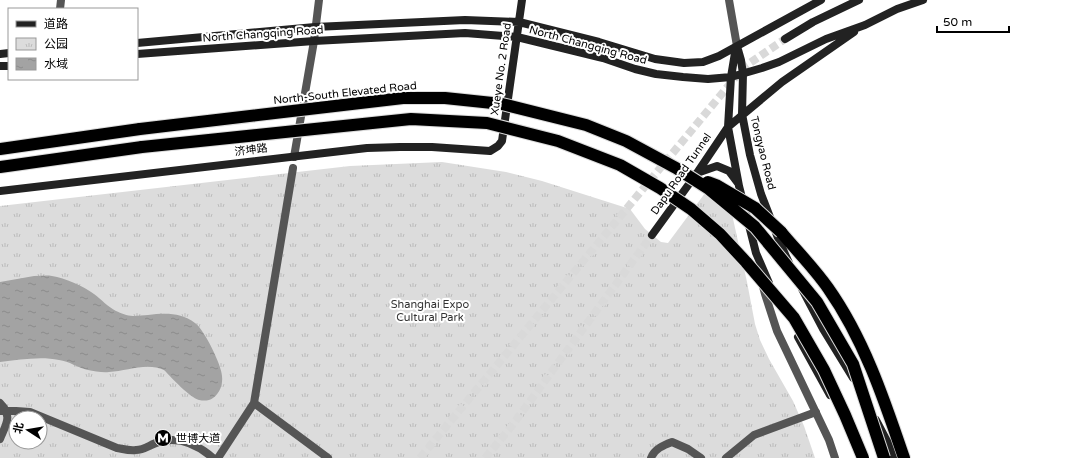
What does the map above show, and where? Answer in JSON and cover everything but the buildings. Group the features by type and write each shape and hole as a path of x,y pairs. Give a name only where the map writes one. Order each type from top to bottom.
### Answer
{"highway":[{"name":"North-South Elevated Road","path":"0,149 140,129 403,98 445,98 502,104 586,125 626,141 676,168 709,189 755,227 817,302 853,364 884,458"},
{"path":"0,167 142,147 411,119 487,123 558,141 620,165 660,188 691,209 720,234 794,318 824,370 845,415 862,458"},
{"path":"676,168 716,185 755,208 781,232 828,288 848,320 867,358 884,398 904,458"}],"main road":[{"name":"Xueye No. 2 Road","path":"502,141 522,0"},
{"name":"North Changqing Road","path":"138,43 315,27 464,20 519,22 599,42 655,59 684,63 703,62 719,56 821,0"},
{"path":"785,39 813,22 859,0"},
{"name":"North Changqing Road","path":"138,54 314,41 465,33 517,37 603,58 635,69 656,74 702,78 731,77 779,62 826,39 865,25 897,9 923,0"},
{"path":"728,126 782,82 865,25"},
{"name":"Tongyao Road","path":"737,46 743,74 742,114 750,155 761,194 780,243 803,293 867,402 887,441 893,458"},
{"path":"737,46 731,77 728,126 739,186 756,252 766,279 832,398 857,458"},
{"name":"Dapu Road Tunnel","path":"652,235 697,173 728,126"},
{"name":"济坤路","path":"0,191 367,148 400,147 490,151 498,146 502,141"},
{"path":"697,173 716,166 729,171 739,186"}],"street":[{"path":"294,156 314,41 319,0"},
{"path":"728,0 737,46"},
{"path":"218,458 254,403 293,168"},
{"path":"756,252 765,294 777,331 829,440 835,458"},
{"path":"0,402 6,424 0,439"},
{"path":"254,403 328,458"},
{"path":"3,411 30,412 117,448 138,450 158,442 172,439 187,442 208,453 213,458"},
{"path":"726,458 754,436 816,412"},
{"path":"651,458 651,455 662,446 672,442 688,449 701,458"}],"green space":[{"name":"Shanghai Expo Cultural Park","path":"442,162 506,172 542,181 630,209 645,229 661,242 668,243 714,181 723,181 726,187 755,324 760,340 793,401 804,426 815,458 0,458 0,206 350,166"}],"water":[{"path":"34,276 52,276 74,283 94,294 116,311 126,315 172,314 190,319 203,332 216,356 222,376 219,391 210,400 199,400 186,391 164,370 151,367 104,372 88,370 63,361 44,358 0,362 0,282"}],"tunnel":[{"path":"420,458 744,67 785,39"},
{"path":"485,458 511,427 652,235"}],"place":[{"name":"世博大道","path":"163,438"}]}
